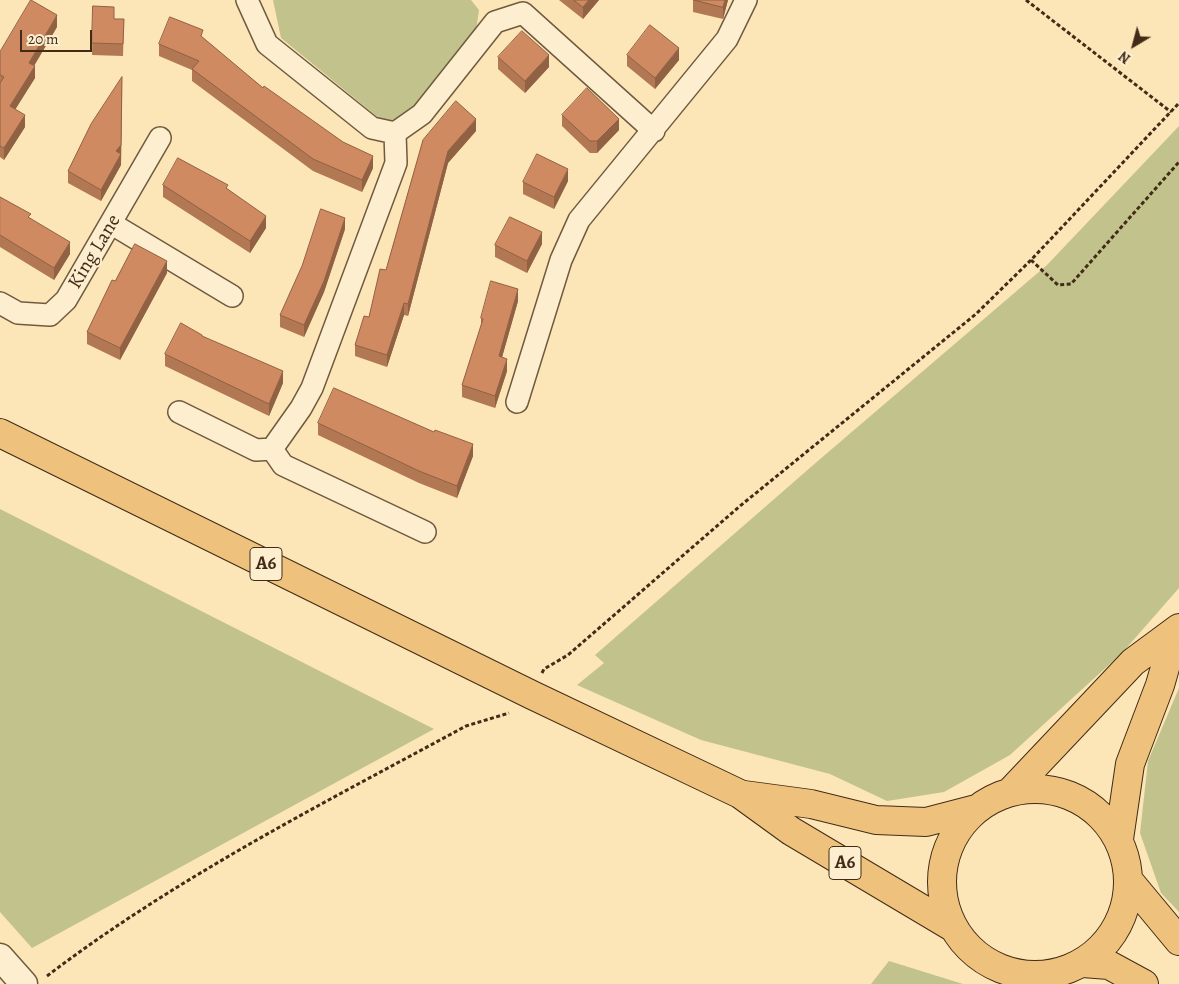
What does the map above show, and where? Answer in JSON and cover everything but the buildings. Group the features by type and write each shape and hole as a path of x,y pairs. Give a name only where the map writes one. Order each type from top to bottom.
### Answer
{"highway":[{"name":"A6","path":"0,432 532,695 740,794 791,830 954,928"},
{"path":"1012,791 1134,662 1177,631"},
{"path":"1119,839 1130,764 1160,685 1177,631"},
{"path":"1043,789 1073,796 1100,814 1119,839 1125,853 1130,882 1124,914 1108,942 1083,963 1061,973 1036,976 1012,973 982,958 969,948 954,928 944,904 943,870 946,852 958,829 976,809 998,796 1012,791 1043,789"},
{"name":"A6","path":"740,794 811,804 876,820 926,822 976,809"},
{"path":"1130,882 1179,940"},
{"path":"1083,963 1109,965 1144,984"}],"street":[{"path":"247,0 267,44 372,128 395,134"},
{"path":"517,402 561,260 579,220 654,131 727,39 746,0"},
{"path":"395,134 422,114 496,22 523,13 654,131"},
{"path":"272,449 301,408 312,388 396,164 395,134"},
{"name":"King Lane","path":"0,303 18,313 50,316 66,300 112,224 160,138"},
{"path":"112,224 232,296"},
{"path":"179,412 256,450 272,449"},
{"path":"272,449 284,465 425,532"},
{"path":"0,957 34,981"}],"path":[{"path":"1026,0 1171,112"},
{"path":"540,675 544,669 568,655 799,457 976,314 1031,260 1179,103"},
{"path":"1031,260 1058,285 1071,284 1179,162"},
{"path":"34,981 114,926 223,857 466,726 510,713"}],"green space":[{"path":"273,0 471,0 479,10 476,31 406,117 394,122 380,119 281,38"},
{"path":"1179,126 1179,588 1122,653 1010,755 944,792 887,801 830,774 701,740 577,685 604,663 595,655 1047,265"},
{"path":"0,509 434,729 32,948 0,912"},
{"path":"1179,688 1179,912 1161,893 1140,833 1148,761"},
{"path":"889,961 963,984 871,984"}]}
